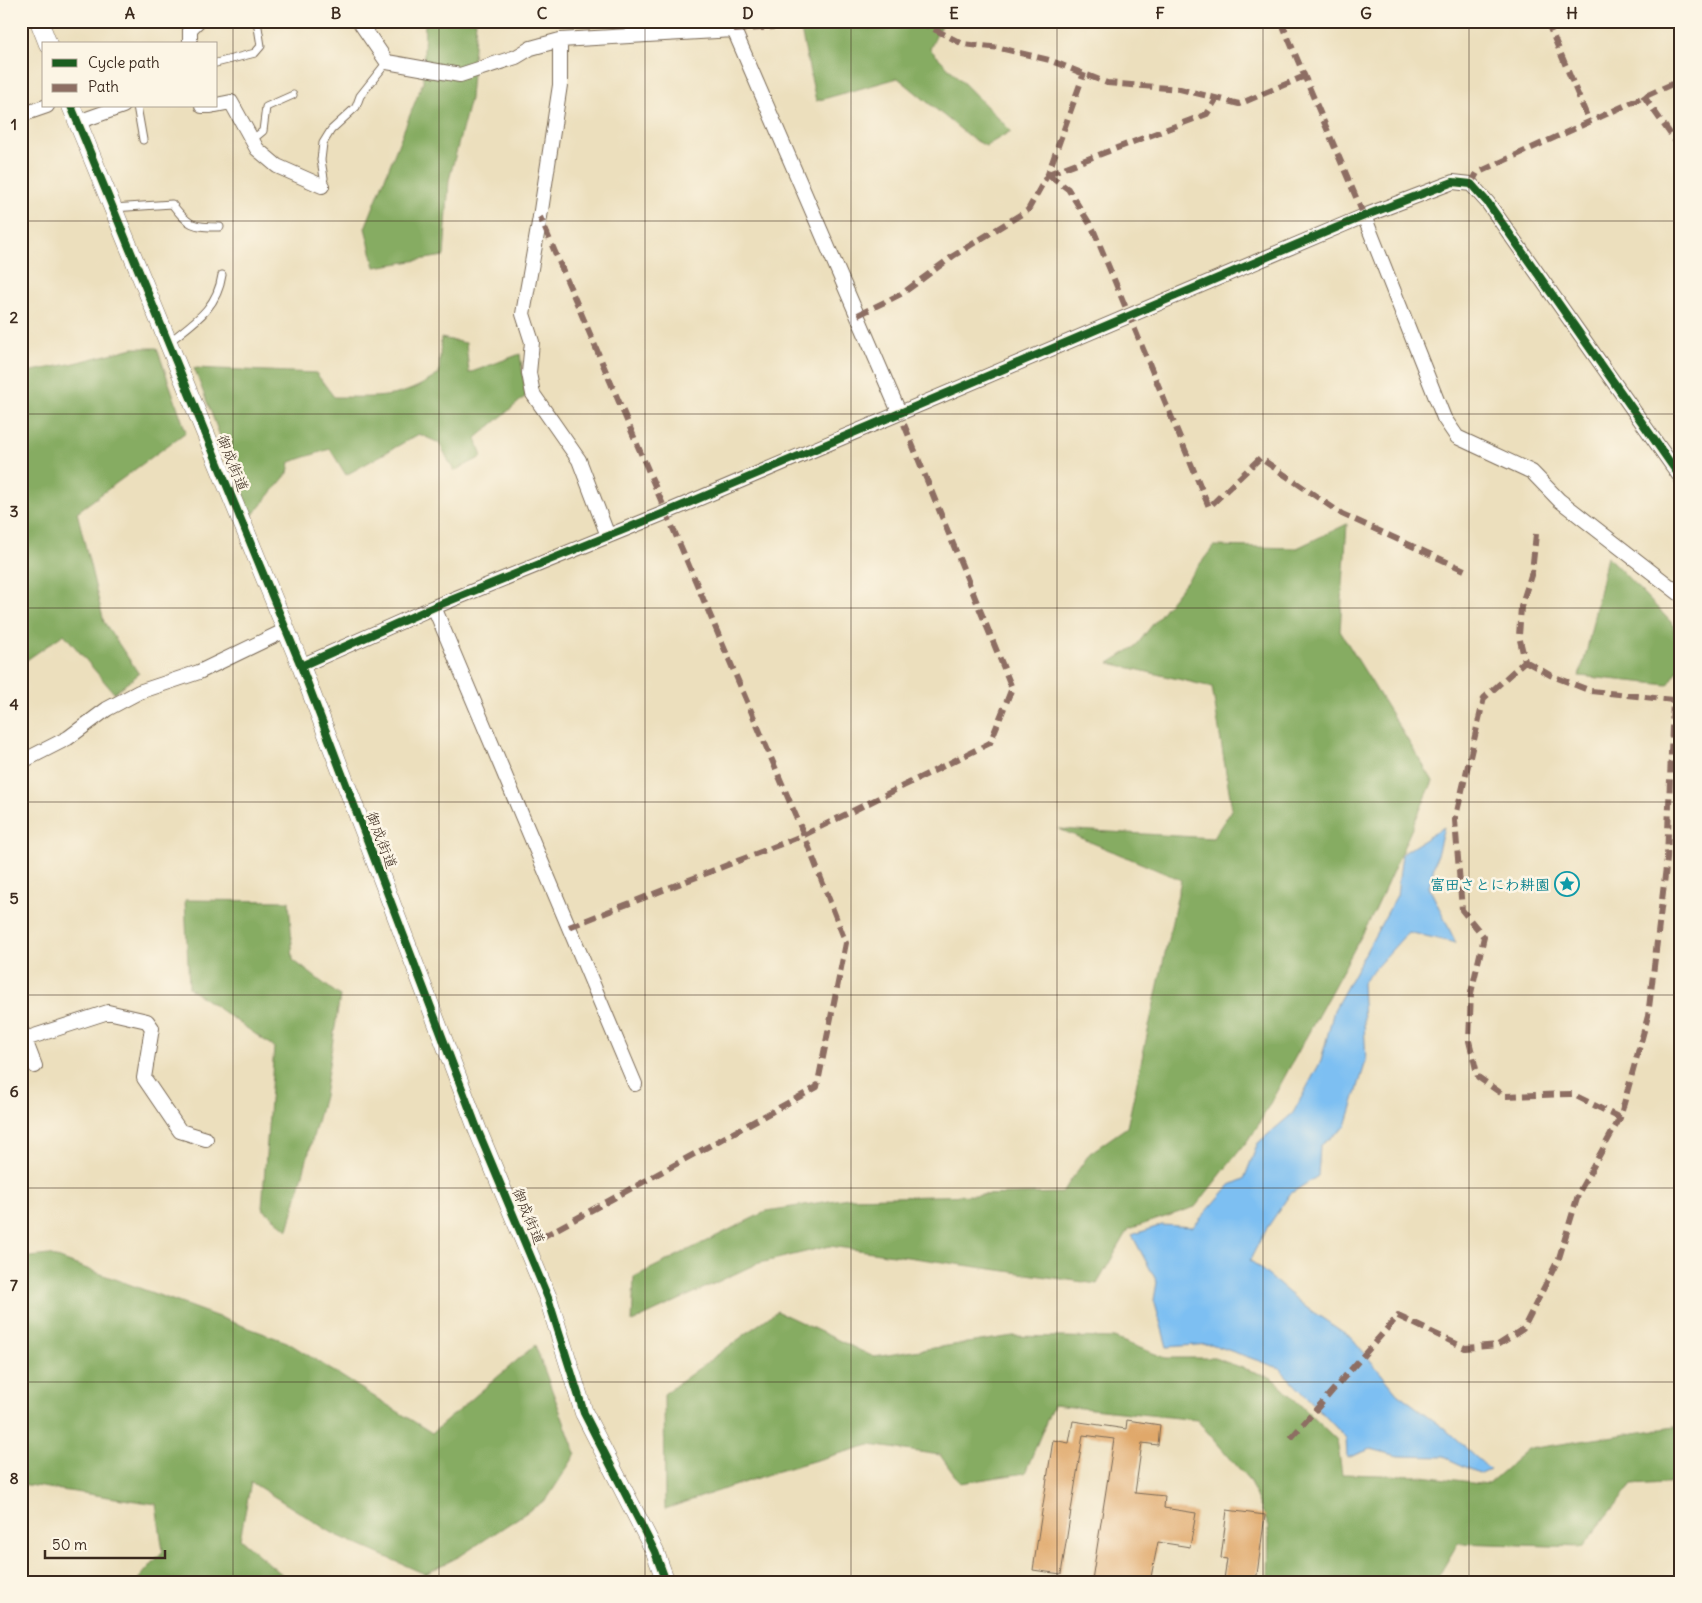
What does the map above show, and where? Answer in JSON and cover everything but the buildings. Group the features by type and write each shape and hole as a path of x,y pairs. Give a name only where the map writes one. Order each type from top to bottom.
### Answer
{"street":[{"path":"40,21 47,42"},
{"path":"190,42 190,29 198,21"},
{"path":"359,21 387,62 460,75 516,57 531,48 560,40 734,30 899,412"},
{"path":"560,40 560,85 523,314 532,342 529,373 533,394 579,460 608,536"},
{"path":"218,105 231,102 257,149 277,166 322,186"},
{"path":"21,115 42,108"},
{"path":"74,114 112,108"},
{"name":"御成街道","path":"74,114 301,666 478,1132 548,1298 584,1413 654,1552 666,1582"},
{"path":"301,666 434,607 608,536 1364,216 1453,182 1470,184 1488,203 1681,478"},
{"path":"1364,216 1444,418 1457,436 1532,472 1559,500 1681,595"},
{"path":"434,607 635,1084"},
{"path":"21,762 68,738 107,709 139,692 199,672 286,630"},
{"path":"35,1066 23,1035 108,1012 147,1021 152,1028 144,1078 180,1131 206,1139"}],"lane":[{"path":"218,62 255,53 261,46 257,21"},
{"path":"322,186 324,178 321,160 323,143 331,130 356,107 360,96 387,62"},
{"path":"251,140 263,131 266,107 293,95"},
{"path":"137,108 143,140"},
{"path":"113,208 172,204 182,216 196,227 220,227"},
{"path":"169,342 214,302 220,290 222,275"}],"green space":[{"path":"425,21 476,21 470,99 449,180 444,256 375,267 365,228 423,82"},
{"path":"799,21 943,21 930,49 1011,131 986,146 971,138 898,78 816,101"},
{"path":"441,338 466,343 469,373 520,354 526,396 476,438 482,457 454,471 439,443 419,434 346,475 330,449 290,462 288,473 251,517 194,368 316,373 334,397 388,396 412,389 439,374"},
{"path":"133,348 157,348 186,432 77,512 104,622 139,674 114,693 64,634 21,664 21,373 75,363"},
{"path":"1347,524 1340,631 1433,781 1375,911 1255,1131 1195,1207 1129,1229 1097,1284 830,1246 756,1264 632,1322 634,1277 767,1211 848,1198 1062,1193 1090,1153 1127,1127 1181,880 1059,829 1213,838 1232,809 1212,687 1109,663 1135,647 1214,546 1297,548"},
{"path":"1607,556 1673,624 1680,667 1668,685 1579,676 1586,654"},
{"path":"185,900 289,901 293,960 340,996 324,1096 288,1230 262,1208 274,1047 189,988"},
{"path":"49,1255 287,1342 432,1433 535,1345 576,1454 547,1499 460,1556 425,1574 334,1534 251,1482 240,1539 291,1582 136,1582 163,1551 156,1504 21,1484 21,1258"},
{"path":"777,1311 874,1357 1013,1336 1114,1338 1166,1358 1214,1358 1272,1378 1337,1440 1342,1474 1422,1476 1488,1484 1528,1449 1681,1426 1681,1482 1632,1485 1582,1547 1458,1543 1435,1582 1358,1582 1347,1577 1324,1582 1268,1582 1269,1527 1249,1480 1197,1420 1053,1405 1025,1473 960,1483 940,1455 870,1445 778,1471 665,1509 664,1394"}],"water":[{"path":"1444,827 1429,887 1456,943 1408,932 1362,983 1366,1061 1346,1126 1320,1146 1318,1176 1290,1194 1265,1231 1250,1260 1307,1308 1352,1338 1397,1393 1444,1428 1490,1470 1481,1474 1444,1457 1398,1456 1371,1449 1347,1458 1346,1438 1279,1368 1211,1344 1167,1347 1154,1300 1157,1282 1132,1235 1162,1225 1193,1227 1230,1185 1244,1179 1258,1143 1293,1113 1321,1061 1334,1010 1397,895 1402,854"}],"marked path":[{"path":"734,30 837,22 873,26 911,21"},
{"path":"918,21 963,44 1000,48 1049,60 1107,83 1180,89 1239,104 1305,76"},
{"path":"1281,21 1364,216"},
{"path":"1547,21 1589,121"},
{"path":"858,315 903,293 953,256 1028,210 1048,174 1084,73"},
{"path":"1471,184 1477,173 1681,80"},
{"path":"1643,95 1681,149"},
{"path":"1048,174 1207,114 1217,98"},
{"path":"1048,174 1068,189 1093,229 1209,507 1260,458 1342,514 1469,572"},
{"path":"526,1246 817,1087 846,943 804,835 540,217"},
{"path":"569,927 804,835 990,743 1012,688 899,412"},
{"path":"1536,534 1532,572 1521,607 1519,636 1525,661 1484,698 1455,820 1462,910 1484,937 1471,993 1469,1041 1478,1077 1505,1096 1572,1094 1620,1118"},
{"path":"1291,1438 1398,1316 1465,1348 1498,1345 1523,1329 1559,1258 1579,1192 1620,1118 1648,1016 1667,859 1673,700 1591,691 1550,675 1525,661"}],"cycle path":[{"path":"72,108 301,666 478,1131 548,1298 584,1413 655,1552 666,1582"},
{"path":"301,666 434,607 667,512 1364,216 1453,182 1471,184 1488,203 1681,478"}],"place":[{"name":"富田さとにわ耕園","path":"1567,884"}]}
